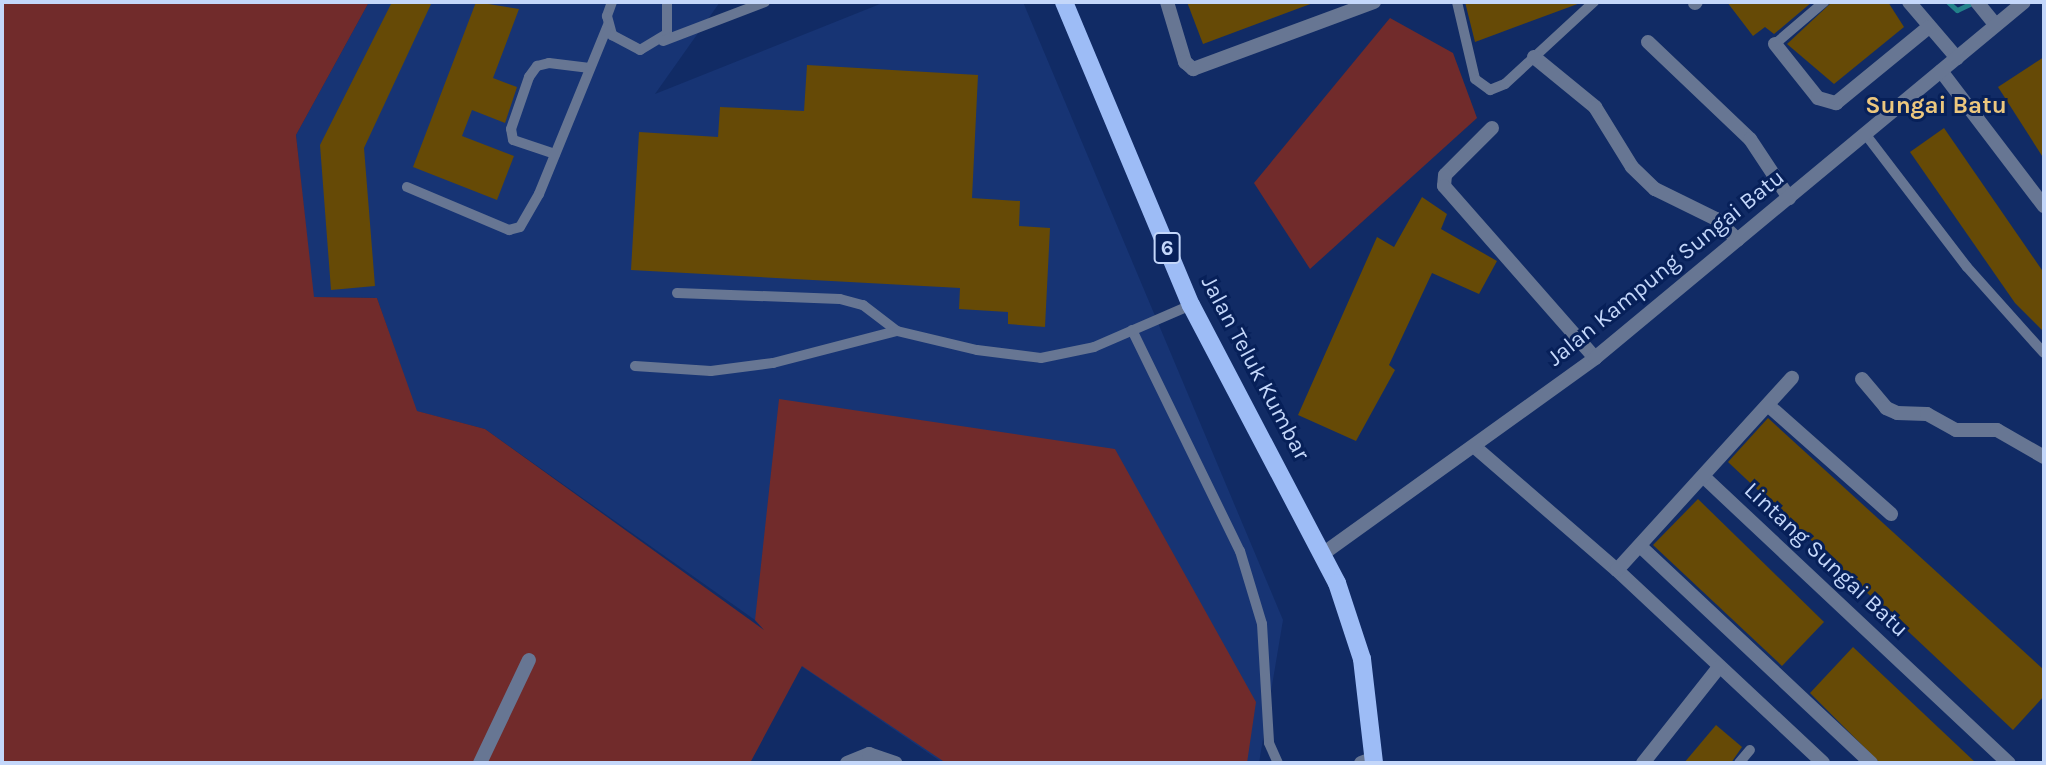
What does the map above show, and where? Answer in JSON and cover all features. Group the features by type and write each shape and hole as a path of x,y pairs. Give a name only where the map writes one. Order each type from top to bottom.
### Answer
{"main road":[{"name":"Jalan Teluk Kumbar","path":"1064,2 1191,305 1324,553 1362,659 1370,761"}],"street":[{"path":"1167,2 1185,62 1193,69 1374,2"},
{"path":"1909,2 1957,58"},
{"path":"1977,2 1995,24"},
{"name":"Jalan Kampung Sungai Batu","path":"1324,553 1476,448 1595,358 2024,2"},
{"path":"1774,44 1818,98 1836,103 1929,27"},
{"path":"1648,42 1750,139 1789,198"},
{"path":"1534,57 1595,107 1632,167 1654,189 1716,219 1738,240"},
{"path":"1941,71 2044,206"},
{"path":"1492,128 1442,181 1595,358"},
{"path":"1616,570 1705,478 1792,378"},
{"path":"1862,379 1886,408 1897,413 1927,414 1956,430 1997,430 2044,457"},
{"path":"1769,406 1891,514"},
{"path":"1476,448 1616,570 1823,763"},
{"name":"Lintang Sungai Batu","path":"1705,478 2009,763"},
{"path":"1640,546 1871,763"},
{"path":"480,763 529,660"},
{"path":"1643,763 1719,667"},
{"path":"847,763 869,754 895,763"}],"lane":[{"path":"407,187 509,230 527,218 608,25 612,2"},
{"path":"660,42 671,23 667,2"},
{"path":"608,25 629,49 660,42 765,2"},
{"path":"1457,2 1479,85 1497,88 1594,2"},
{"path":"1774,44 1824,2"},
{"path":"555,155 513,140 511,129 529,78 537,66 549,63 590,68"},
{"path":"1866,135 1967,267 2044,352"},
{"path":"677,293 840,299 863,305 897,331 977,351 1041,358 1094,347 1191,305"},
{"path":"1132,330 1240,551 1262,624 1269,743 1278,763"},
{"path":"635,366 711,371 773,363 897,331"},
{"path":"1739,763 1750,750"}],"shaded area":[{"path":"2,2 369,2 296,135 314,297 377,298 417,411 485,429 764,630 755,620 779,399 1115,449 1256,702 1247,763 946,763 802,666 750,763 2,763"},
{"path":"369,2 720,2 655,94 885,2 1023,2 1283,620 1259,763 943,763 801,666 755,620 485,429 416,411 377,298 313,297 296,135"},
{"path":"1390,18 1453,53 1477,118 1310,269 1254,183"}],"building":[{"path":"392,2 432,2 364,148 375,286 331,290 320,145"},
{"path":"476,2 519,9 493,78 517,87 505,123 472,110 462,136 514,156 497,200 413,167"},
{"path":"1187,2 1313,2 1313,3 1203,44"},
{"path":"1465,2 1583,2 1475,42"},
{"path":"1727,2 1812,2 1774,34 1765,27 1753,36"},
{"path":"1832,2 1888,2 1904,27 1834,84 1787,44"},
{"path":"2044,57 2044,159 1998,87"},
{"path":"807,65 978,75 972,198 1020,201 1019,226 1050,228 1045,327 1008,324 1008,312 959,309 960,288 631,270 639,132 718,137 720,107 804,111"},
{"path":"1944,128 2044,273 2044,332 2015,303 1910,152"},
{"path":"1422,197 1447,214 1441,229 1497,261 1479,294 1432,273 1389,365 1395,370 1356,441 1298,415 1377,237 1394,247"},
{"path":"1768,418 2044,670 2044,696 2013,730 1728,462"},
{"path":"1698,499 1824,622 1782,666 1653,545"},
{"path":"1853,647 1976,763 1880,763 1810,693"},
{"path":"1716,725 1742,747 1731,763 1684,763"}],"waterway":[{"path":"1948,2 1957,10 1970,4"}],"district":[{"name":"Sungai Batu","path":"1936,106"}]}
